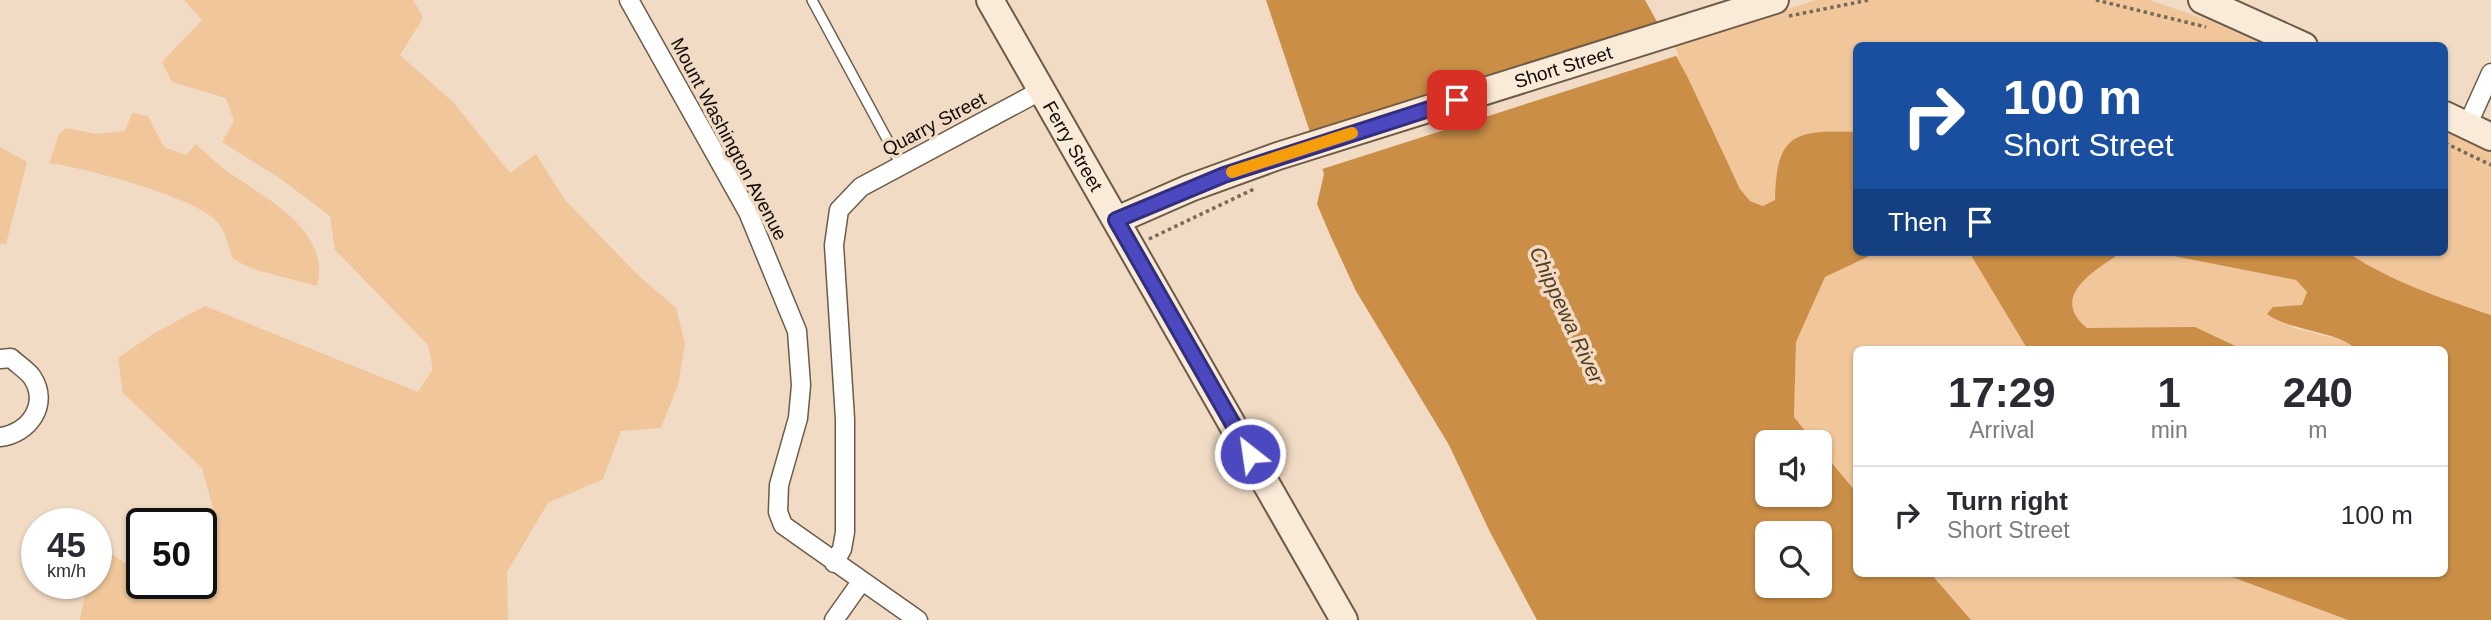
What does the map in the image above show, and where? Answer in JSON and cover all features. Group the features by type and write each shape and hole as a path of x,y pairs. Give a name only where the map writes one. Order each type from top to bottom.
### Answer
{"street":[{"name":"Mount Washington Avenue","path":"629,0 748,212 793,320 801,385 798,418 779,485 778,512 788,531 918,620"},
{"name":"Ferry Street","path":"990,0 1344,620"},
{"path":"2202,0 2295,42"},
{"name":"Short Street","path":"1116,220 1190,188 1278,156 1722,17 1781,8"},
{"path":"2491,73 2456,120 2491,138"},
{"name":"Quarry Street","path":"834,563 844,542 845,482 845,419 834,245 839,210 848,197 860,187 1042,90"},
{"path":"0,359 11,358 32,377 39,397 33,420 14,435 0,437"},
{"path":"834,620 861,582"}],"lane":[{"path":"812,0 901,165"}],"path":[{"path":"1781,8 1869,0"},
{"path":"2096,0 2214,31"},
{"path":"2448,144 2491,165"},
{"path":"1132,248 1179,222 1262,186"}],"shaded area":[{"path":"184,0 413,0 423,18 400,55 454,103 510,173 536,154 565,200 639,276 676,308 685,344 678,385 661,428 621,431 603,479 548,503 507,572 508,620 80,620 84,599 112,599 112,554 126,564 126,599 217,599 217,508 213,508 202,468 123,393 118,358 153,334 205,306 418,392 433,369 428,345 335,250 330,216 281,179 222,142 234,121 226,98 172,82 162,62 202,20"},
{"path":"1816,0 2149,0 2208,20 2257,42 1853,42 1853,132 1818,132 1793,140 1780,161 1775,200 1764,206 1750,201 1740,189 1671,47"},
{"path":"132,113 148,116 164,147 186,155 196,144 224,169 295,220 307,234 315,250 319,267 317,286 253,269 233,259 219,224 208,214 189,204 113,177 49,163 59,134 66,128 97,134 125,131"},
{"path":"2448,131 2491,151 2491,315 2435,296 2353,256 2448,256"},
{"path":"0,147 27,162 6,244 0,244"},
{"path":"1870,256 1971,256 2026,346 1853,346 1853,488 1832,463 1832,430 1804,430 1794,417 1796,342 1825,277"},
{"path":"2116,256 2173,256 2296,280 2307,292 2302,305 2273,307 2294,328 2350,342 2353,346 2235,346 2195,328 2087,328 2076,316 2072,305 2074,295 2080,285"},
{"path":"1934,577 2232,577 2348,620 1971,620"}],"water":[{"name":"Chippewa River","path":"1266,0 1645,0 1687,76 1740,189 1750,201 1763,206 1775,200 1780,161 1793,140 1818,132 1853,132 1853,256 1870,256 1825,277 1796,342 1794,417 1804,430 1755,430 1755,507 1832,507 1832,463 1853,488 1853,577 1934,577 1971,620 1537,620 1489,530 1449,445 1356,291 1317,204 1324,174"},
{"path":"1971,256 2116,256 2089,276 2074,295 2072,305 2076,316 2087,328 2195,327 2235,346 2026,346"},
{"path":"2173,256 2353,256 2399,281 2491,315 2491,620 2348,620 2232,577 2448,577 2448,346 2352,346 2340,339 2288,324 2267,314 2273,307 2302,305 2307,292 2296,280"}],"pier":[{"path":"1662,23 1679,55 1319,170 1308,135"}],"slow traffic":[{"path":"1232,172 1352,133"}],"route":[{"path":"1250,454 1116,220 1224,175 1457,100"}]}
